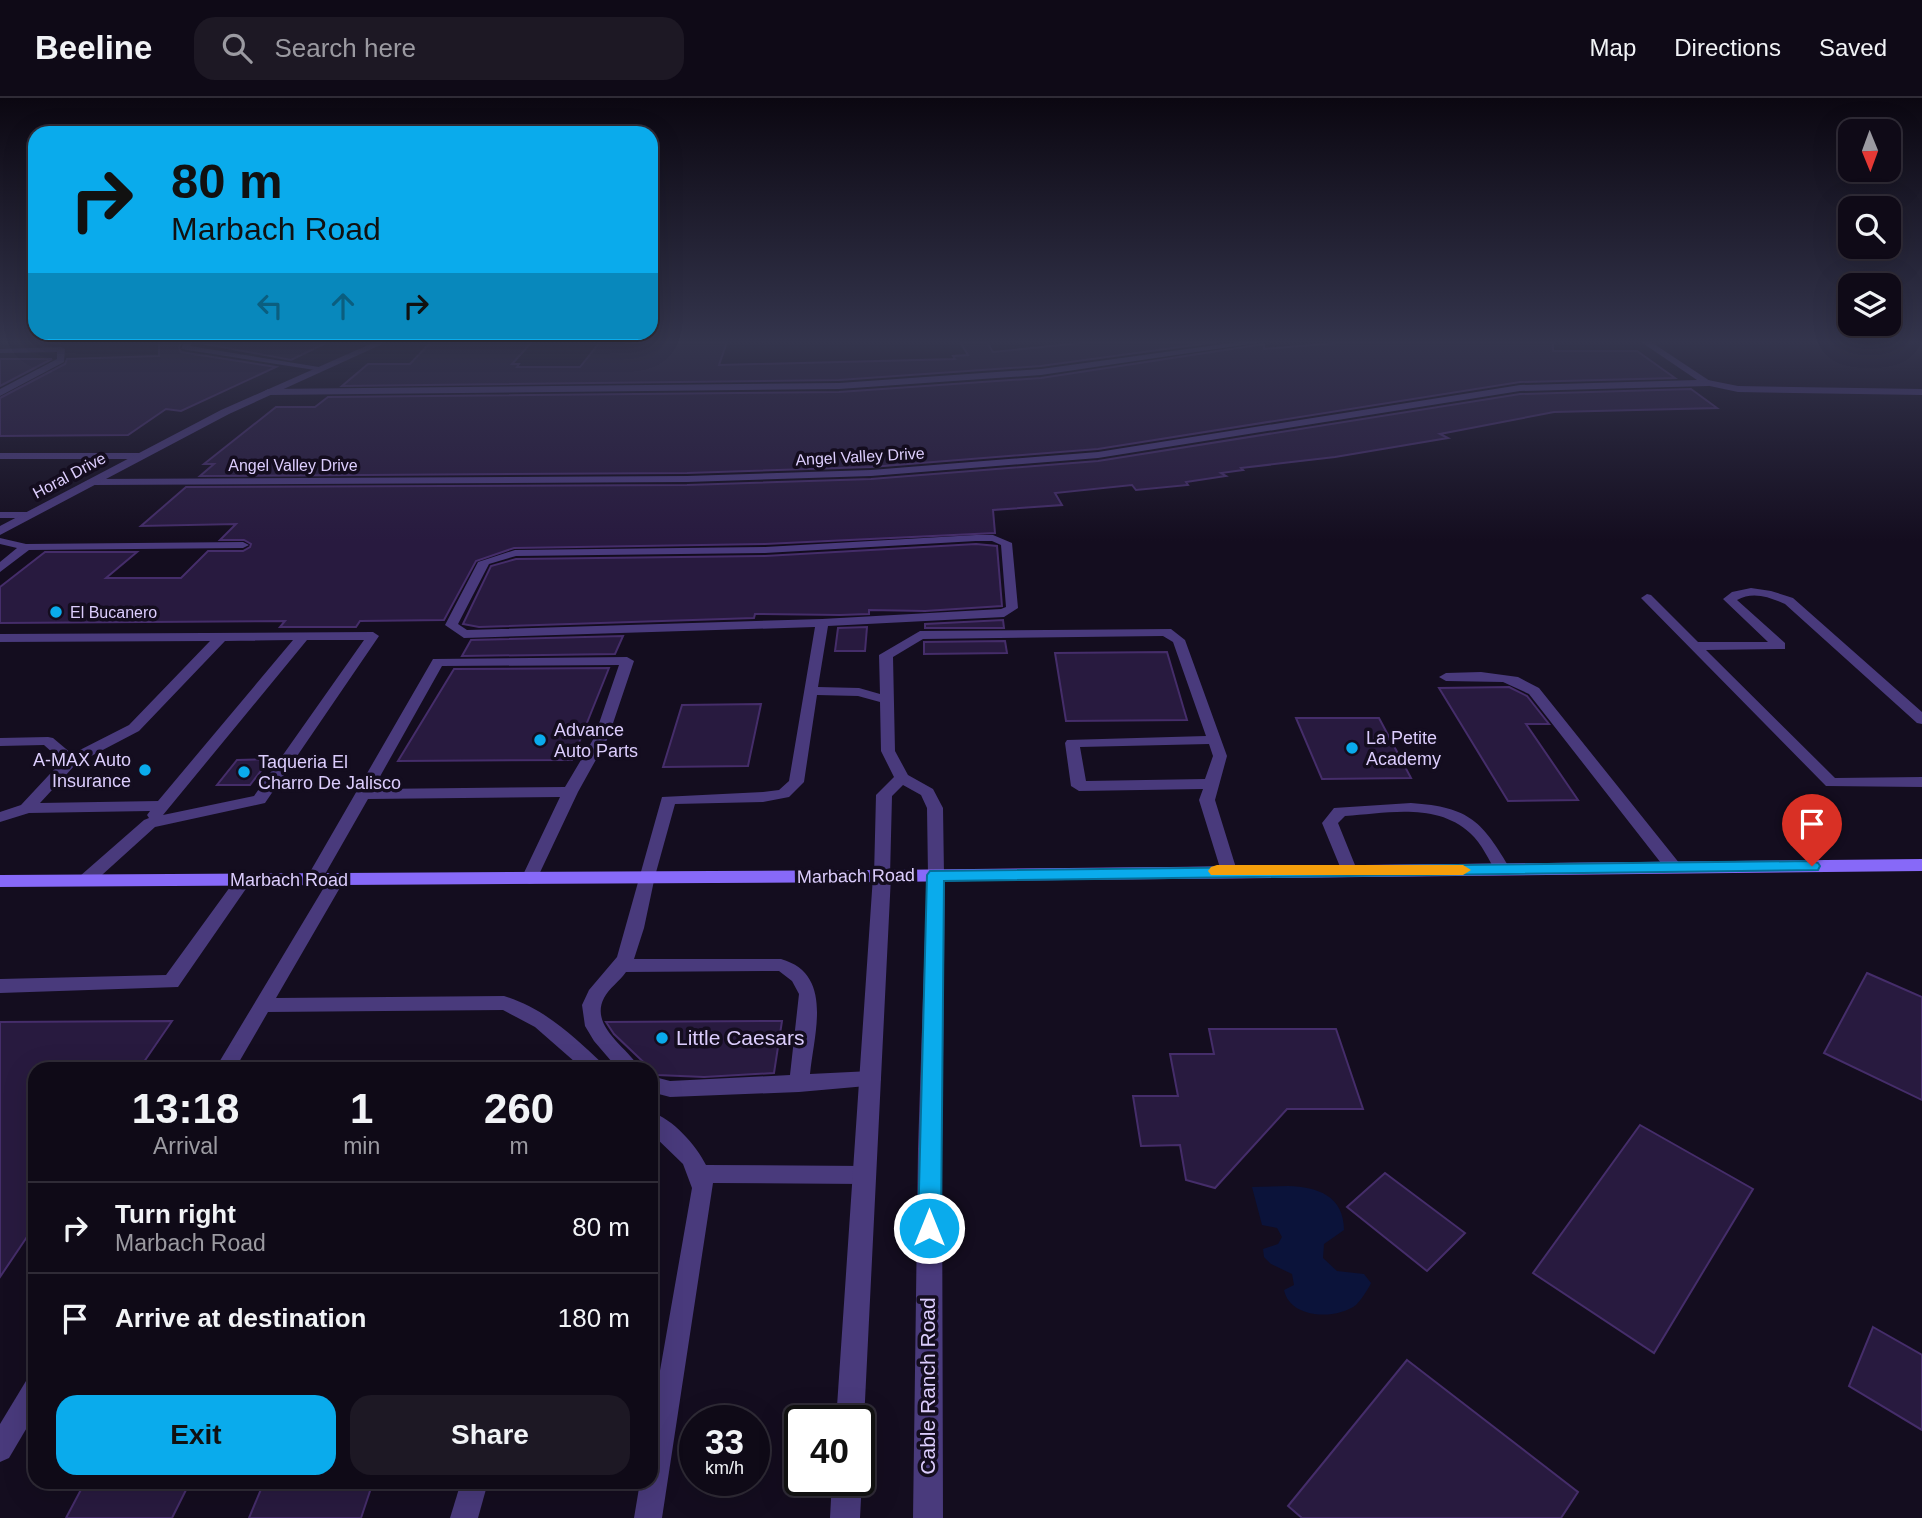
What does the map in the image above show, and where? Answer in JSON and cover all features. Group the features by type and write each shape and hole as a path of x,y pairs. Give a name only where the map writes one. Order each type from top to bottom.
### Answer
{"main road":[{"name":"Marbach Road","path":"0,881 529,879 1922,865"}],"street":[{"name":"Horal Drive","path":"0,531 139,456 235,408"},
{"name":"Angel Valley Drive","path":"91,482 687,479 871,473 1098,455 1393,408"},
{"name":"Cable Ranch Road","path":"928,1518 930,1149 936,875"},
{"path":"851,1405 882,876"},
{"path":"845,1518 846,1496"}],"lane":[{"path":"0,456 139,456"},
{"path":"0,514 29,515"},
{"path":"976,538 993,538 1006,543 1012,608 1004,613 822,623 464,634 451,625 484,562 516,553 765,550 976,538"},
{"path":"0,541 26,547 243,545"},
{"path":"0,568 26,547"},
{"path":"1695,646 1780,646 1729,599 1743,592 1771,593 1789,601 1922,720"},
{"path":"1647,598 1832,783 1922,782"},
{"path":"624,1062 593,1025 592,1010 595,997 622,966 668,800 763,797 783,794 796,782 822,623"},
{"path":"936,875 935,808 928,792 902,778 888,751 886,655 920,635 1166,632 1179,640 1220,756 1207,800 1229,871"},
{"path":"0,638 373,636 259,800 150,823"},
{"path":"27,807 71,761 134,728 221,637"},
{"path":"86,880 150,823 161,806 303,637"},
{"path":"314,879 438,662 627,661 601,738 570,792 529,879"},
{"path":"1446,677 1506,677 1521,681 1534,691 1674,868"},
{"path":"811,691 859,692 887,700"},
{"path":"1212,784 1079,786 1072,743 1214,740"},
{"path":"0,742 48,741 71,761"},
{"path":"882,876 884,795 902,778"},
{"path":"364,794 570,792"},
{"path":"0,817 27,807 161,806"},
{"path":"1349,870 1329,823 1340,811 1430,808 1461,817 1477,830 1503,870"},
{"path":"229,1062 337,879"},
{"path":"0,986 171,982 244,880"},
{"path":"622,966 780,965 794,970 806,985 807,994 799,1084"},
{"path":"262,1005 504,1003 525,1009 542,1020 588,1062"},
{"path":"658,1086 670,1089 871,1079"},
{"path":"658,1126 692,1158 702,1174 703,1188 658,1458"},
{"path":"702,1174 865,1175"},
{"path":"0,1449 28,1402"},
{"path":"464,1518 473,1489"},
{"path":"648,1518 653,1489"}],"shaded area":[{"path":"1288,1186 1319,1191 1334,1201 1339,1209 1344,1230 1324,1244 1323,1258 1337,1271 1364,1274 1371,1283 1358,1303 1347,1310 1315,1314 1295,1307 1284,1290 1294,1285 1292,1274 1271,1264 1264,1257 1263,1249 1278,1244 1282,1237 1277,1228 1262,1225 1252,1187"}],"building":[{"path":"0,408 187,408 181,411 166,409 128,435 0,436"},
{"path":"274,408 1355,408 1098,449 871,467 687,473 200,476 214,464 204,464"},
{"path":"1430,408 1706,408 1554,412 1440,434 1448,438 1335,457 1241,468 1243,470 1221,473 1226,476 1186,482 1188,485 1136,490 1132,485 1055,493 1062,505 993,510 995,533 765,544 514,548 476,561 444,620 360,621 356,627 280,627 285,621 0,623 0,587 45,552 137,552 106,578 181,578 208,551 243,551 250,547 251,544 244,540 220,540 236,524 141,526 186,487 687,485 871,479 1098,461"},
{"path":"976,544 997,546 1002,606 925,611 869,610 869,614 840,615 755,614 754,618 479,627 463,624 491,566 516,559 765,556"},
{"path":"1003,620 1004,628 925,628 925,624"},
{"path":"867,627 865,651 835,651 838,628"},
{"path":"623,636 615,654 462,656 471,640"},
{"path":"1005,641 1007,653 924,654 924,642"},
{"path":"1167,652 1187,720 1066,721 1055,653"},
{"path":"609,668 572,760 398,761 454,669"},
{"path":"1509,687 1527,696 1549,724 1526,724 1578,800 1508,801 1439,688"},
{"path":"761,704 748,766 663,767 682,705"},
{"name":"La Petite Academy","path":"1296,718 1379,718 1411,778 1322,779"},
{"name":"Taqueria El Charro De Jalisco","path":"270,759 250,785 217,785 237,760"},
{"path":"1867,973 1922,997 1922,1100 1824,1053"},
{"path":"172,1021 144,1062 28,1062 28,1235 0,1277 0,1022"},
{"path":"782,1021 774,1073 704,1077 658,1075 658,1062 643,1062 614,1034 606,1022"},
{"path":"1209,1029 1336,1029 1363,1109 1287,1109 1215,1188 1186,1180 1180,1145 1141,1146 1133,1096 1178,1096 1170,1054 1214,1054"},
{"path":"1640,1125 1753,1189 1654,1353 1533,1273"},
{"path":"1385,1173 1465,1233 1427,1271 1347,1207"},
{"path":"1873,1327 1922,1355 1922,1430 1849,1386"},
{"path":"1407,1360 1578,1492 1561,1518 1302,1518 1288,1506"},
{"path":"81,1489 186,1489 172,1518 66,1518"},
{"path":"261,1489 371,1489 361,1518 249,1518"}],"slow traffic":[{"path":"1217,871 1463,870"}],"place":[{"name":"El Bucanero","path":"56,612"},
{"name":"Advance Auto Parts","path":"540,740"},
{"name":"La Petite Academy","path":"1352,748"},
{"name":"A-MAX Auto Insurance","path":"145,770"},
{"name":"Taqueria El Charro De Jalisco","path":"244,772"},
{"name":"Little Caesars","path":"662,1038"}],"route":[{"path":"929,1228 936,875 1812,866"}]}
